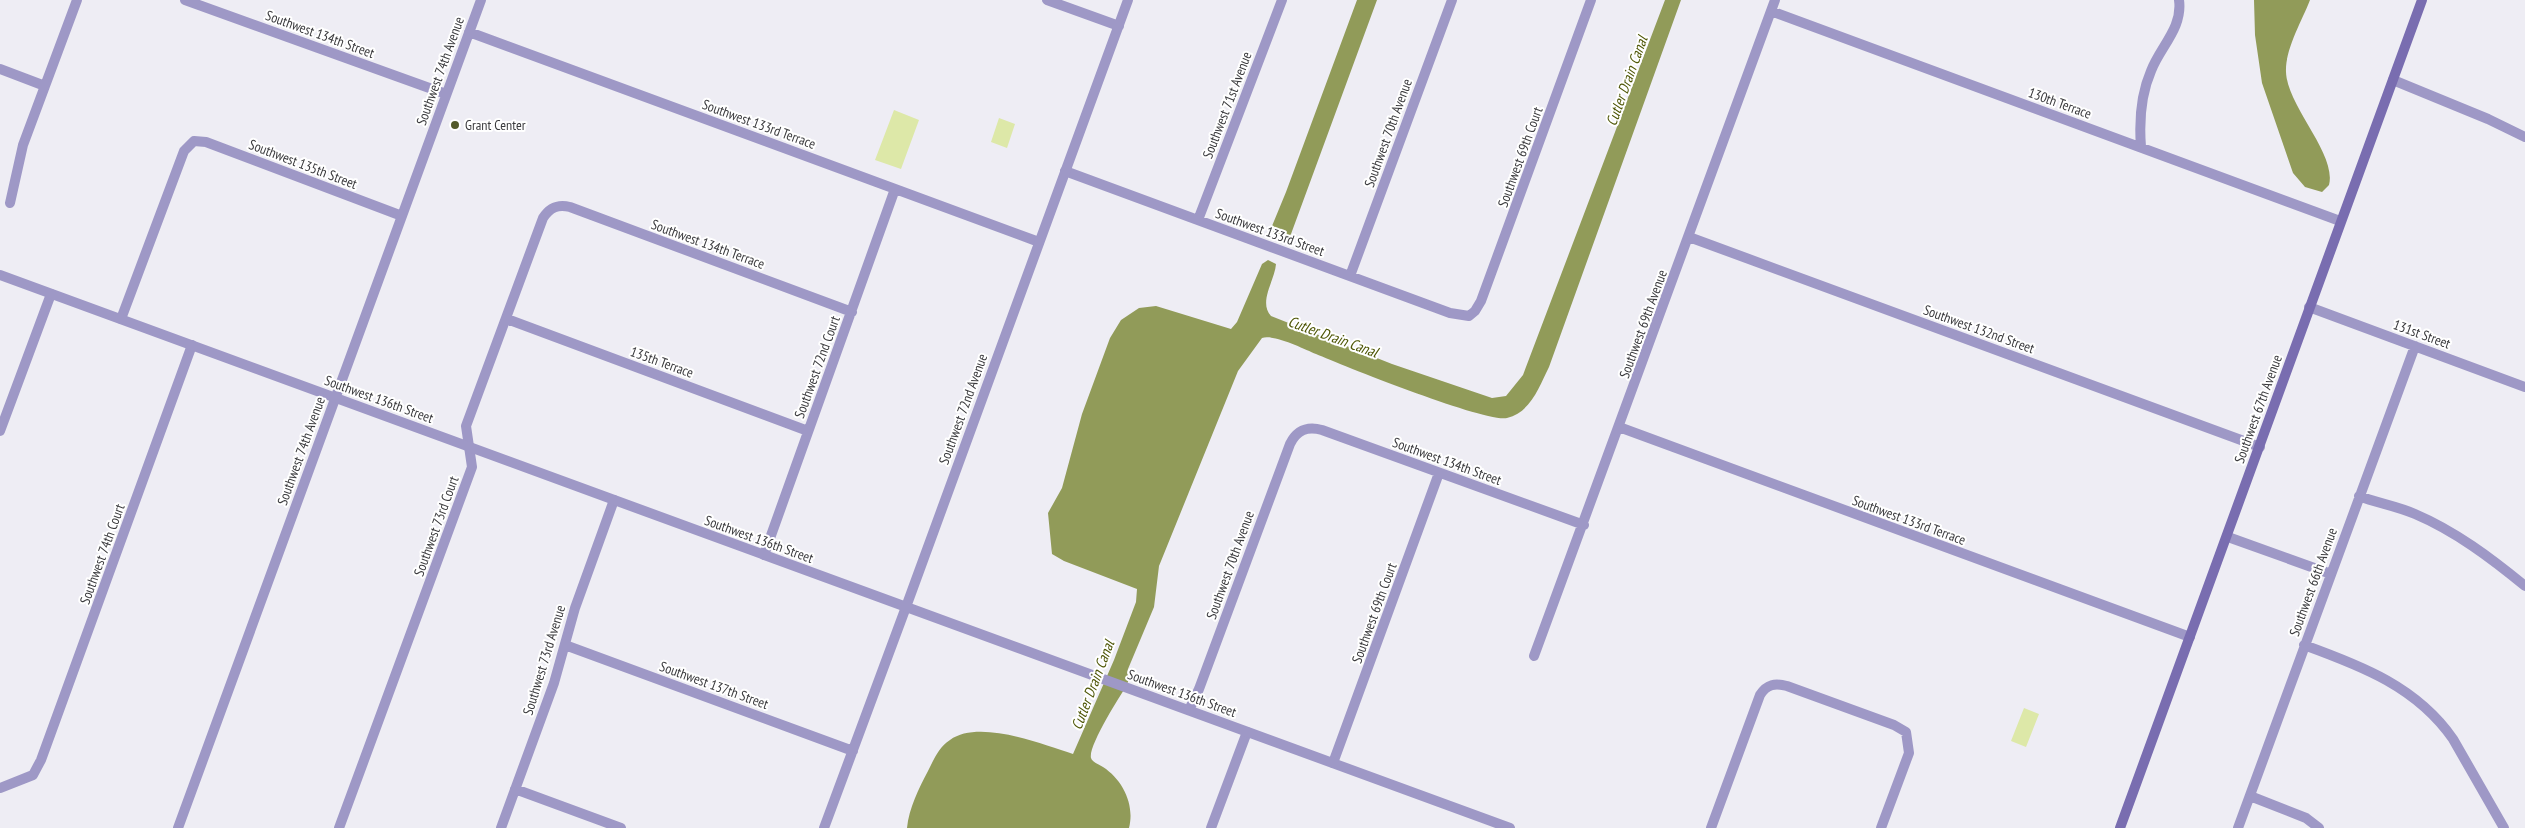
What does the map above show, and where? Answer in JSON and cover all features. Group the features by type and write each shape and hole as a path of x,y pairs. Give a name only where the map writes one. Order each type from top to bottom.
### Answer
{"main road":[{"name":"Southwest 67th Avenue","path":"2120,828 2228,537 2340,221 2422,0"}],"street":[{"path":"10,203 23,145 76,0"},
{"name":"Southwest 134th Street","path":"186,0 446,94"},
{"name":"Southwest 74th Avenue","path":"178,828 481,0"},
{"path":"1047,0 1119,26"},
{"name":"Southwest 72nd Avenue","path":"824,828 1128,0"},
{"name":"Southwest 71st Avenue","path":"1198,220 1282,0"},
{"name":"Southwest 70th Avenue","path":"1350,276 1452,0"},
{"name":"Southwest 69th Court","path":"1465,316 1472,314 1481,301 1592,0"},
{"name":"Southwest 69th Avenue","path":"1534,656 1584,525 1775,0"},
{"path":"2140,147 2140,121 2145,86 2153,66 2174,29 2178,16 2179,0"},
{"name":"130th Terrace","path":"1771,11 2340,221"},
{"name":"Southwest 133rd Terrace","path":"469,32 1039,242"},
{"path":"0,69 45,86"},
{"path":"2393,80 2488,119 2525,137"},
{"name":"Southwest 135th Street","path":"122,319 184,151 194,142 206,142 402,216"},
{"name":"Southwest 133rd Street","path":"1066,171 1450,313 1465,316"},
{"name":"Southwest 72nd Court","path":"764,555 896,189"},
{"name":"Southwest 134th Terrace","path":"554,207 565,206 576,209 852,312"},
{"name":"Southwest 73rd Court","path":"339,828 472,468 466,426 543,218 554,207"},
{"name":"Southwest 132nd Street","path":"1689,237 2260,447"},
{"name":"Southwest 136th Street","path":"0,275 1510,828"},
{"path":"1,425 51,294"},
{"name":"131st Street","path":"2310,308 2525,387"},
{"name":"135th Terrace","path":"507,319 808,431"},
{"name":"Southwest 74th Court","path":"0,788 22,781 35,772 192,345"},
{"name":"Southwest 66th Avenue","path":"2238,828 2415,346"},
{"name":"Southwest 133rd Terrace","path":"1619,427 2190,637"},
{"name":"Southwest 134th Street","path":"1300,431 1310,428 1322,430 1584,525"},
{"name":"Southwest 70th Avenue","path":"1189,710 1199,690 1290,444 1300,431"},
{"name":"Southwest 69th Court","path":"1333,763 1439,473"},
{"path":"2359,496 2404,510 2428,521 2477,548 2525,586"},
{"name":"Southwest 73rd Avenue","path":"501,828 554,683 575,608 614,500"},
{"path":"2228,537 2331,574"},
{"name":"Southwest 137th Street","path":"565,645 853,751"},
{"path":"2304,645 2382,676 2423,704 2444,726 2453,739 2504,828"},
{"path":"1711,828 1760,695 1768,686 1775,684 1787,686 1903,729 1908,741 1909,753 1881,828"},
{"path":"1211,828 1246,732"},
{"path":"515,789 621,828"},
{"path":"2250,796 2306,818 2320,828"}],"shaded area":[{"path":"1357,0 1377,0 1291,234 1286,240 1274,237 1272,226"},
{"path":"1665,0 1681,0 1549,367 1538,390 1528,404 1515,415 1507,418 1472,412 1383,381 1289,343 1274,338 1262,338 1238,371 1159,566 1154,607 1128,669 1129,678 1127,685 1105,721 1091,752 1091,758 1094,762 1110,772 1126,794 1130,811 1129,828 907,828 915,798 937,754 946,743 962,734 977,732 1011,735 1073,754 1114,660 1136,602 1137,589 1064,561 1052,554 1048,513 1062,488 1082,414 1110,338 1121,320 1139,308 1156,306 1231,329 1237,322 1262,264 1268,260 1276,264 1266,304 1271,316 1392,364 1492,398 1506,396 1523,375"},
{"path":"2254,0 2310,0 2288,54 2286,72 2288,85 2294,100 2326,159 2329,185 2322,192 2305,187 2293,173 2262,83 2255,35"},
{"path":"894,110 919,120 901,169 875,160"},
{"path":"999,118 1015,124 1007,148 991,142"},
{"path":"2024,708 2039,714 2026,747 2011,741"}],"place":[{"name":"Grant Center","path":"455,125"}],"water label":[{"name":"Cutler Drain Canal","path":"1627,81"},
{"name":"Cutler Drain Canal","path":"1333,337"},
{"name":"Cutler Drain Canal","path":"1093,685"}]}
